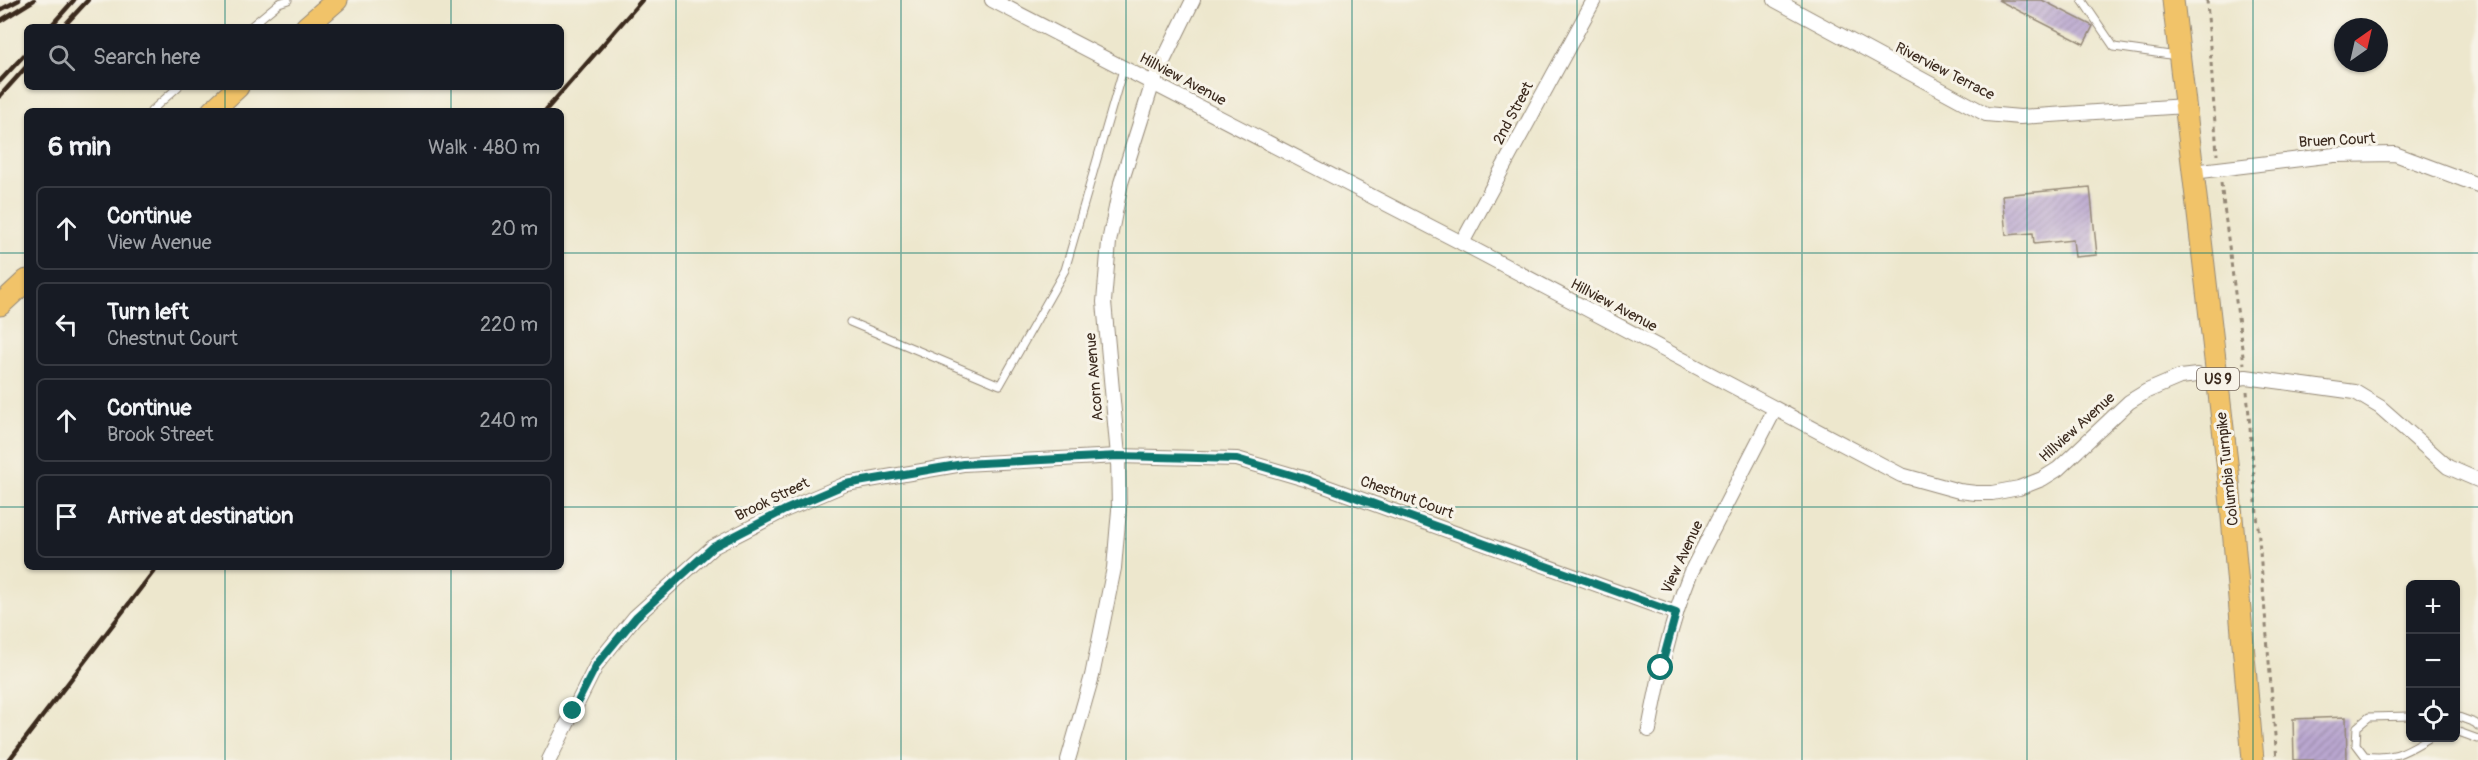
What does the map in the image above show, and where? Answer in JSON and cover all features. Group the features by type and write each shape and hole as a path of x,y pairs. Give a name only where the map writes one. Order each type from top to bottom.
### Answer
{"main road":[{"path":"309,24 337,0"},
{"name":"Columbia Turnpike","path":"2173,0 2234,532 2253,760"},
{"path":"215,108 235,90"},
{"path":"0,306 24,283"}],"street":[{"name":"Hillview Avenue","path":"992,0 1124,66 1901,475 1959,491 1992,493 2019,488 2042,479 2074,455 2129,402 2147,391 2180,377 2197,375 2218,381 2246,377 2355,392 2380,407 2448,467 2478,480"},
{"name":"Acorn Avenue","path":"1068,760 1092,676 1114,568 1119,510 1118,456 1104,302 1109,242 1121,183 1153,82 1192,0"},
{"name":"2nd Street","path":"1462,243 1594,0"},
{"name":"Riverview Terrace","path":"1775,0 1986,114 2020,117 2185,106"},
{"name":"Bruen Court","path":"2193,171 2334,155 2394,154 2478,185"},
{"name":"View Avenue","path":"1649,730 1661,668 1676,613 1690,574 1774,409"},
{"name":"Chestnut Court","path":"1118,456 1237,459 1294,475 1676,613"},
{"name":"Brook Street","path":"549,760 597,664 636,617 713,547 785,510 846,484 963,464 1118,456"}],"lane":[{"path":"254,24 279,3 288,0"},
{"path":"2082,0 2114,47 2179,56"},
{"path":"850,322 1000,385 1065,270 1124,66"},
{"path":"155,108 175,90"},
{"path":"2406,716 2369,717 2357,727 2356,744 2365,756 2384,759 2407,752 2423,742"},
{"path":"2460,717 2478,726"},
{"path":"2460,732 2478,739"}],"building":[{"path":"1998,0 2042,0 2093,26 2084,44"},
{"path":"2090,187 2097,255 2075,257 2073,240 2034,244 2033,233 2006,235 2002,195"},
{"path":"2346,717 2347,760 2294,760 2293,719"}],"railway":[{"path":"0,10 19,0"},
{"path":"0,21 34,0"},
{"path":"53,24 74,0"},
{"path":"66,24 88,0"},
{"path":"564,89 642,0"},
{"path":"0,81 24,55"},
{"path":"0,96 24,69"},
{"path":"548,108 563,90"},
{"path":"9,760 155,570"}],"route":[{"path":"573,711 597,664 636,617 713,547 785,510 846,484 963,464 1118,456 1237,459 1305,479 1676,613 1661,668"}]}
